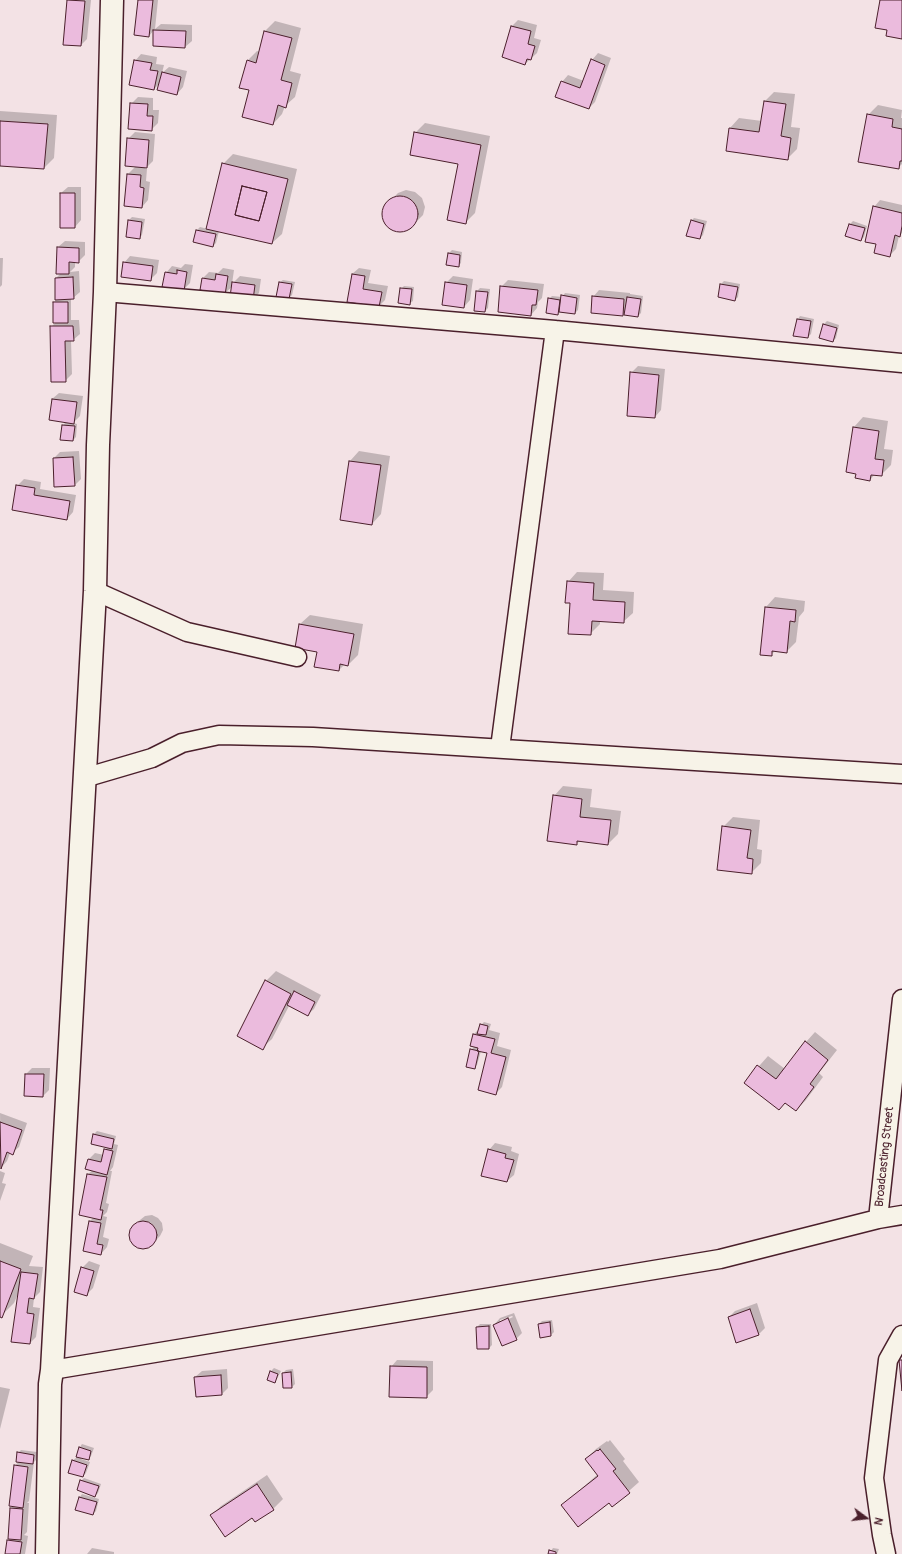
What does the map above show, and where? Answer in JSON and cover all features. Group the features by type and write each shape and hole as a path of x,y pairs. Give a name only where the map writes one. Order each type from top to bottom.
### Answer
{"main road":[{"path":"47,1554 50,1384 52,1370 95,591 98,445 105,292 112,0"}],"street":[{"path":"105,292 554,330 902,363"},
{"path":"500,748 554,330"},
{"path":"95,591 187,632 297,657"},
{"path":"84,778 152,758 182,743 219,735 313,737 902,774"},
{"name":"Broadcasting Street","path":"878,1219 902,1000"},
{"path":"52,1370 720,1259 878,1219 902,1215"},
{"path":"886,1554 874,1478 888,1360 902,1335"}],"building":[{"path":"67,0 85,1 81,46 63,45"},
{"path":"138,0 153,0 149,37 134,35"},
{"path":"880,0 902,0 902,39 886,36 887,30 875,28"},
{"path":"511,26 531,31 528,44 535,46 531,60 527,59 525,65 502,57"},
{"path":"153,30 186,31 185,48 153,46"},
{"path":"264,31 292,38 281,80 292,83 286,108 278,105 273,125 242,117 249,90 239,88 247,60 256,63"},
{"path":"591,59 605,65 589,109 555,97 561,81 580,88"},
{"path":"134,60 152,63 150,70 158,71 154,90 129,85"},
{"path":"162,72 181,77 177,95 157,90"},
{"path":"764,101 786,104 781,136 791,138 788,160 726,151 729,128 759,132"},
{"path":"130,103 148,104 147,116 153,116 152,131 128,129"},
{"path":"867,114 893,119 892,127 902,129 902,161 900,161 899,169 858,162"},
{"path":"0,121 48,124 44,169 0,166"},
{"path":"414,132 481,145 466,224 447,220 458,164 410,155"},
{"path":"127,138 149,140 147,168 125,166"},
{"path":"222,163 288,179 272,244 206,229","holes":["242,186 267,192 259,221 235,215"]},
{"path":"127,174 141,175 140,187 144,188 142,208 124,206"},
{"path":"242,186 267,192 259,221 235,215"},
{"path":"60,193 75,193 75,228 60,228"},
{"path":"404,196 413,201 417,207 417,221 413,227 404,232 396,232 387,227 383,221 382,210 387,201 393,197"},
{"path":"873,206 902,213 900,237 895,235 890,257 874,253 876,244 865,242"},
{"path":"128,220 142,222 140,239 126,237"},
{"path":"691,220 704,224 700,239 686,236"},
{"path":"849,224 865,228 861,241 845,236"},
{"path":"196,230 216,234 213,247 193,242"},
{"path":"57,247 79,248 79,263 69,262 69,274 56,274"},
{"path":"448,253 460,255 459,267 446,265"},
{"path":"123,262 153,266 151,281 121,277"},
{"path":"177,270 187,272 184,291 162,287 165,272 177,274"},
{"path":"216,274 228,276 225,295 200,290 202,278 215,280"},
{"path":"352,274 365,276 363,289 382,292 379,307 347,302"},
{"path":"73,277 74,299 55,300 55,278"},
{"path":"232,282 255,285 253,300 230,297"},
{"path":"279,282 292,284 289,299 276,297"},
{"path":"445,282 467,285 464,308 442,305"},
{"path":"720,284 738,287 735,301 718,297"},
{"path":"500,286 538,290 536,305 532,305 531,316 498,312"},
{"path":"400,288 412,289 410,305 398,303"},
{"path":"476,291 488,292 485,312 474,311"},
{"path":"561,295 577,298 575,314 559,312"},
{"path":"592,296 624,299 623,316 591,313"},
{"path":"627,297 641,299 638,317 624,315"},
{"path":"548,298 560,300 558,315 546,313"},
{"path":"53,302 68,302 68,323 53,323"},
{"path":"797,319 811,321 808,338 793,336"},
{"path":"823,324 837,328 833,342 819,338"},
{"path":"50,326 73,326 74,341 65,341 66,382 51,382"},
{"path":"630,372 659,375 655,418 627,416"},
{"path":"52,399 77,402 74,424 49,420"},
{"path":"62,425 75,426 73,441 60,440"},
{"path":"853,427 879,431 875,459 884,460 882,476 871,475 870,481 855,478 856,474 846,472"},
{"path":"73,457 75,486 54,487 53,458"},
{"path":"349,461 381,465 372,525 340,520"},
{"path":"16,485 35,488 34,495 70,501 67,520 12,510"},
{"path":"567,581 594,583 593,600 625,602 624,623 592,621 591,635 568,634 570,603 565,603"},
{"path":"765,607 796,610 795,622 790,621 787,653 772,651 772,656 760,655"},
{"path":"299,624 354,634 348,666 340,664 339,671 314,667 317,652 295,648"},
{"path":"553,795 582,799 580,817 611,820 608,845 577,841 577,845 547,841"},
{"path":"722,826 751,830 747,858 753,859 752,874 717,870"},
{"path":"265,980 291,994 263,1050 237,1036"},
{"path":"294,991 315,1002 308,1016 287,1005"},
{"path":"480,1024 488,1026 486,1035 477,1034"},
{"path":"473,1034 495,1039 491,1053 506,1057 496,1095 478,1090 487,1053 477,1051 478,1048 470,1046"},
{"path":"805,1041 828,1060 810,1084 814,1087 796,1111 785,1103 779,1110 744,1083 757,1065 776,1079"},
{"path":"470,1049 479,1051 475,1069 466,1067"},
{"path":"25,1074 44,1074 43,1097 24,1096"},
{"path":"0,1122 22,1130 13,1155 7,1152 1,1169"},
{"path":"93,1134 114,1139 112,1149 91,1144"},
{"path":"104,1149 113,1151 107,1175 85,1169 88,1159 101,1162"},
{"path":"488,1149 506,1154 505,1158 514,1160 507,1182 481,1176"},
{"path":"87,1174 107,1177 100,1210 103,1210 101,1220 79,1215"},
{"path":"89,1221 101,1223 97,1244 103,1245 101,1255 83,1251"},
{"path":"143,1221 153,1225 157,1235 153,1245 143,1249 133,1245 129,1235 133,1225"},
{"path":"0,1261 21,1269 2,1318 0,1317"},
{"path":"81,1267 94,1271 87,1296 74,1292"},
{"path":"21,1272 38,1274 34,1299 29,1298 27,1313 34,1314 30,1344 11,1342"},
{"path":"750,1309 759,1335 736,1343 728,1317"},
{"path":"508,1318 517,1340 502,1346 493,1325"},
{"path":"550,1322 551,1336 540,1338 538,1324"},
{"path":"489,1326 489,1349 477,1349 476,1327"},
{"path":"899,1360 902,1360 902,1391"},
{"path":"390,1366 427,1367 427,1398 389,1397"},
{"path":"270,1371 278,1374 275,1383 267,1380"},
{"path":"291,1372 292,1388 283,1388 282,1373"},
{"path":"221,1375 222,1395 196,1397 194,1377"},
{"path":"79,1447 91,1451 89,1460 76,1457"},
{"path":"600,1449 616,1469 613,1471 630,1493 612,1507 609,1503 578,1527 561,1505 598,1476 585,1459"},
{"path":"17,1452 34,1455 33,1464 16,1462"},
{"path":"72,1460 87,1465 83,1477 68,1473"},
{"path":"14,1465 28,1467 23,1508 9,1506"},
{"path":"80,1480 99,1486 95,1497 77,1490"},
{"path":"257,1484 274,1510 255,1522 252,1518 225,1537 210,1515"},
{"path":"79,1497 97,1502 93,1515 75,1510"},
{"path":"10,1508 23,1509 21,1540 8,1539"},
{"path":"7,1540 22,1542 20,1554 5,1554"},
{"path":"549,1550 556,1552 556,1554 548,1554"}]}
